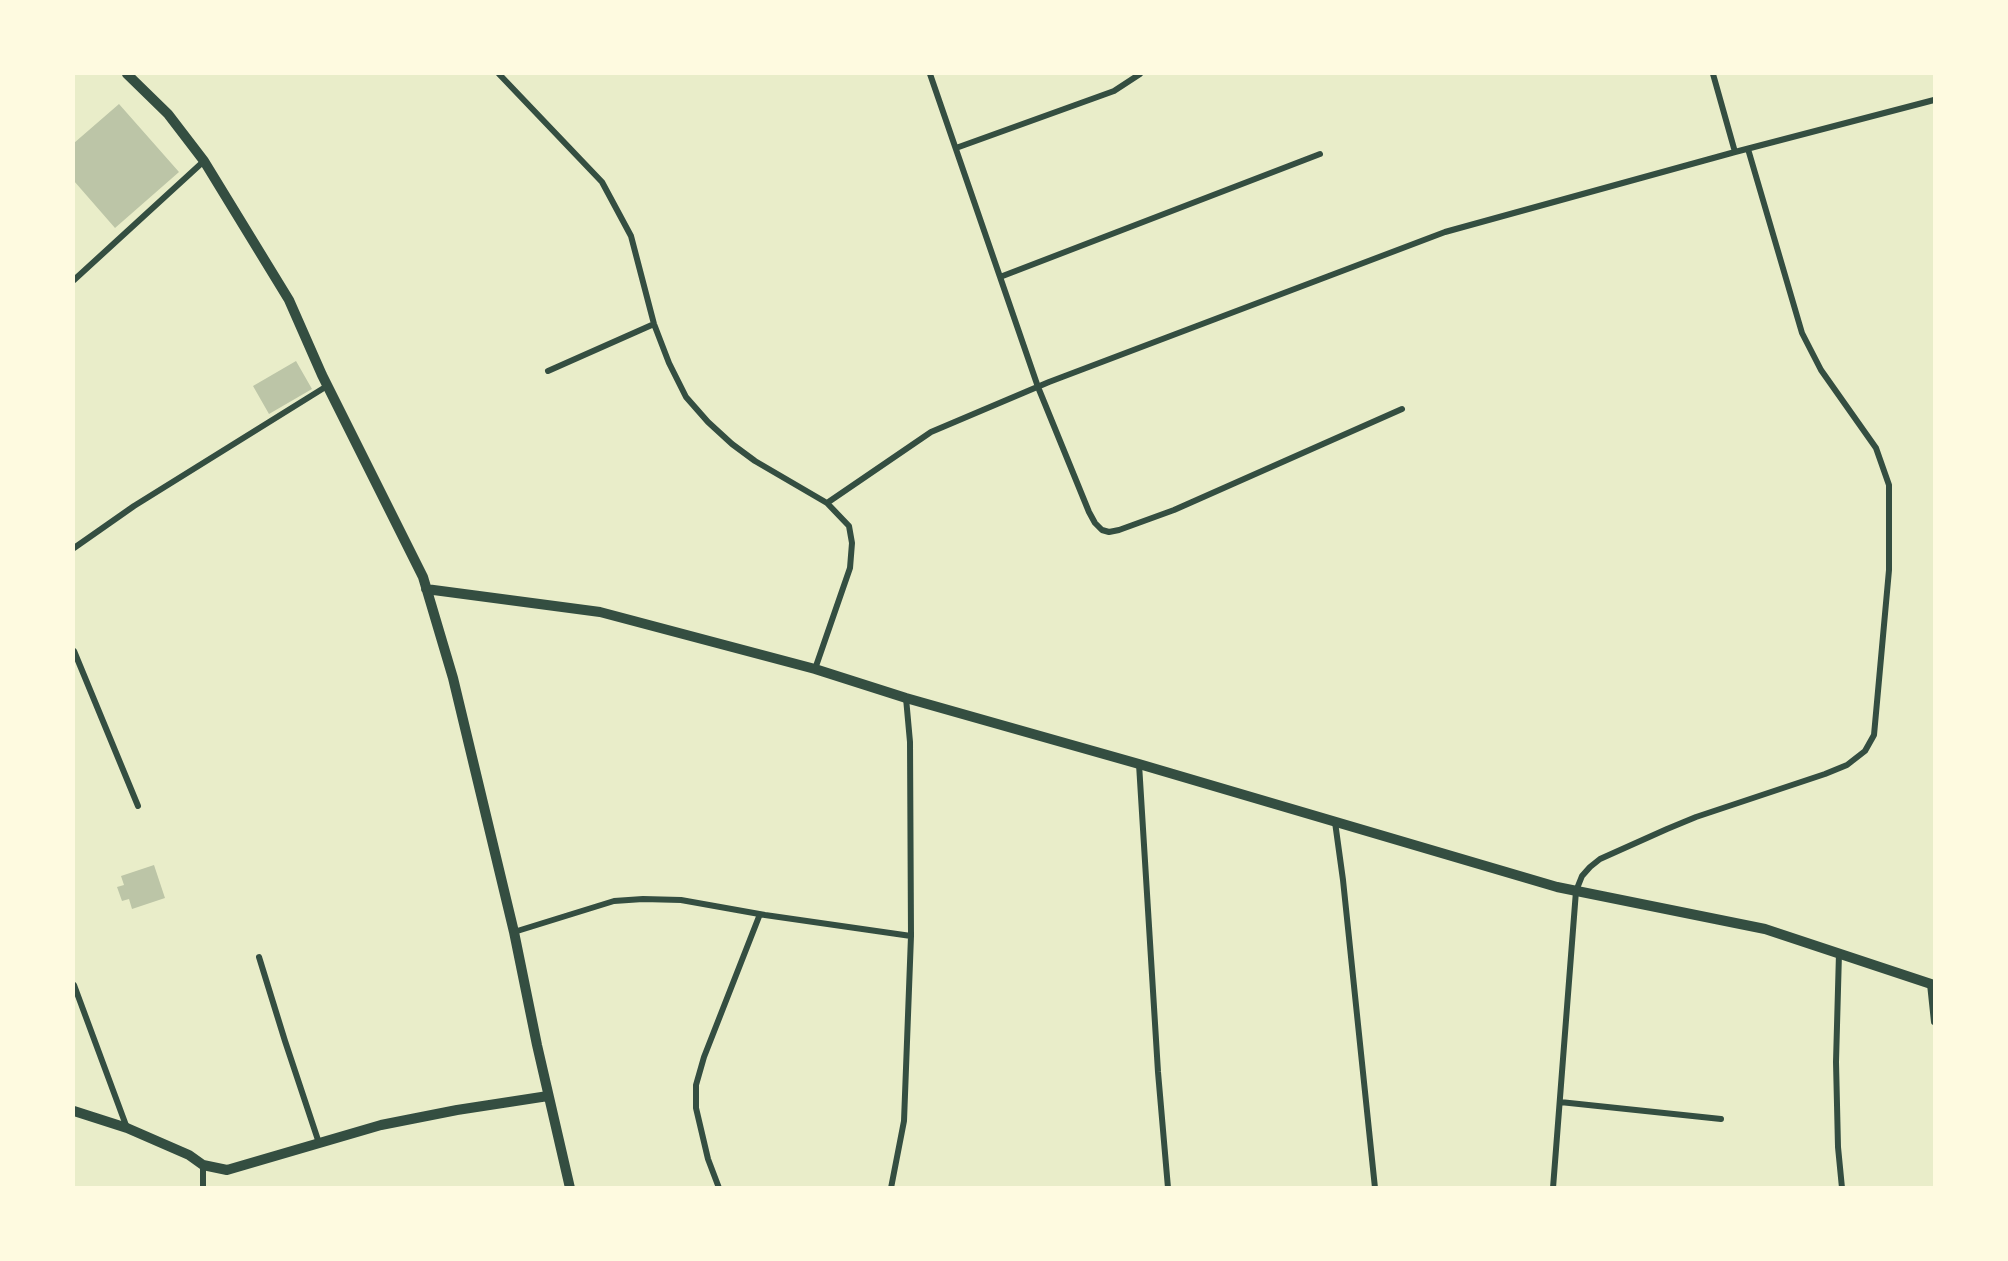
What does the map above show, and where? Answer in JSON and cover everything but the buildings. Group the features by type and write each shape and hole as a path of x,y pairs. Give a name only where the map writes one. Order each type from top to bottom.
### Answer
{"street":[{"path":"127,74 168,114 204,161 289,300 327,386 423,578 453,678 570,1188"},
{"path":"499,74 602,182 631,236 654,324 669,363 686,397 732,444 755,461 827,503 849,526 852,543 850,568 815,669"},
{"path":"930,74 1038,387 1089,512 1095,524 1102,530 1109,532 1174,510 1402,409"},
{"path":"956,148 1114,91 1140,74"},
{"path":"1713,74 1736,152"},
{"path":"827,503 931,432 1038,387 1445,232 1935,100"},
{"path":"1553,1188 1576,891 1582,876 1600,859 1696,817 1847,765 1865,751 1874,735 1889,570 1889,485 1875,448 1821,370 1802,333 1748,149"},
{"path":"1000,277 1320,154"},
{"path":"74,280 204,161"},
{"path":"548,371 654,324"},
{"path":"74,548 134,506 327,386"},
{"path":"426,589 600,612 815,669 906,698 1557,887 1765,929 1932,984 1935,1022"},
{"path":"74,651 138,806"},
{"path":"891,1188 904,1121 911,936 910,742 906,698"},
{"path":"1139,764 1158,1072 1168,1188"},
{"path":"1335,822 1347,914 1375,1188"},
{"path":"513,932 614,902 643,899 681,900 911,936"},
{"path":"719,1188 708,1159 696,1108 696,1085 704,1057 760,914"},
{"path":"1839,953 1836,1062 1838,1147 1842,1188"},
{"path":"259,957 319,1143"},
{"path":"74,985 127,1128"},
{"path":"74,1111 127,1128 189,1155 203,1165 227,1170 392,1123 548,1096"},
{"path":"1560,1102 1721,1119"},
{"path":"203,1165 203,1188"}]}
